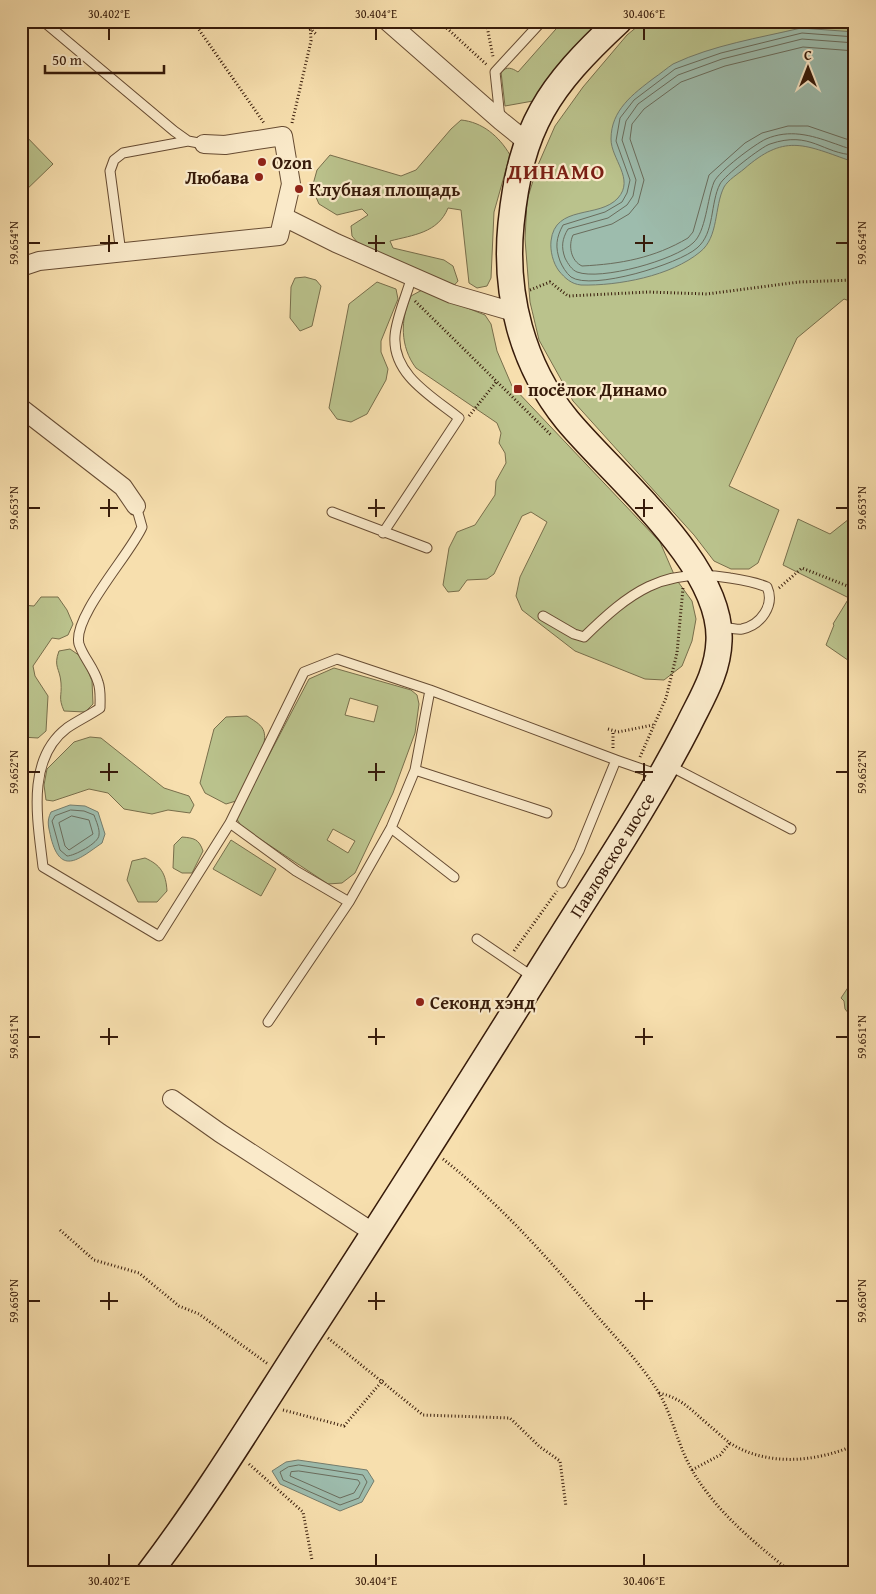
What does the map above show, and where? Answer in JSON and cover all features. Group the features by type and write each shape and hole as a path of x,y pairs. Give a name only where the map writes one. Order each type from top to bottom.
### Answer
{"main road":[{"name":"Павловское шоссе","path":"149,1573 233,1451 314,1327 665,770 710,681 717,661 719,626 689,575 687,556 660,520 566,420 542,384 523,342 513,302 510,238 515,188 527,142 540,111 559,83 589,49 619,21"}],"street":[{"path":"386,21 500,121 527,142"},
{"path":"21,267 39,261 279,236 291,184 278,137 225,145 196,142"},
{"path":"284,217 452,294 513,302"},
{"path":"21,408 123,487 136,506"},
{"path":"172,1099 220,1134 374,1233"}],"lane":[{"path":"43,21 196,142"},
{"path":"500,121 495,72 542,21"},
{"path":"121,253 110,171 114,160 123,153 196,142"},
{"path":"383,533 459,418 404,372 396,352 395,336 412,276"},
{"path":"136,506 142,526 139,534 94,599 83,622 78,642 98,682 100,708 66,729 50,746 38,775 37,811 43,867 159,936 230,823 304,672 337,659 430,690 636,767 665,770 791,829"},
{"path":"332,512 383,533 427,548"},
{"path":"543,616 574,634 584,637 617,605 646,587 689,575 758,583 767,587 771,595 769,606 763,616 754,624 741,629 719,626"},
{"path":"268,1022 349,902 391,828 415,770 430,690"},
{"path":"562,883 580,850 616,760"},
{"path":"415,770 547,814"},
{"path":"230,823 296,871 349,902"},
{"path":"391,828 454,877"},
{"path":"477,939 535,978"}],"path":[{"path":"193,21 278,137 292,123 311,41 310,21"},
{"path":"302,21 317,35"},
{"path":"486,21 495,72"},
{"path":"439,22 495,72"},
{"path":"513,302 550,282 568,296 649,292 707,294 799,282 855,280"},
{"path":"407,294 552,436"},
{"path":"459,418 472,415 497,381"},
{"path":"771,595 802,568 855,588"},
{"path":"636,767 666,698 677,653 684,591 689,575"},
{"path":"608,729 618,732 654,725"},
{"path":"508,960 562,883"},
{"path":"424,1155 466,1177 547,1258 622,1345 659,1393 692,1470 736,1526 792,1573"},
{"path":"60,1230 94,1260 139,1273 179,1306 199,1314 283,1374"},
{"path":"314,1327 383,1380 423,1415 510,1418 540,1447 560,1461 566,1507"},
{"path":"263,1405 344,1426 383,1380"},
{"path":"659,1393 675,1397 730,1443 769,1459 835,1454 855,1444"},
{"path":"692,1470 720,1455 730,1443"},
{"path":"233,1451 266,1477 303,1512 312,1560"}],"green space":[{"path":"563,21 600,21 558,66 533,101 505,106 501,72 510,68 518,72"},
{"path":"644,21 855,21 855,303 844,299 797,338 729,486 779,510 758,563 749,569 731,569 714,561 694,535 573,401 539,340 530,302 525,239 527,200 538,165 555,126 583,87 627,35"},
{"path":"461,120 469,121 489,131 501,142 510,155 494,212 491,278 487,286 477,288 469,283 461,210 448,208 438,223 424,232 390,241 393,248 444,260 453,266 458,281 450,290 364,250 352,236 351,226 368,215 362,209 337,215 319,204 312,188 317,170 330,155 401,176 416,170"},
{"path":"21,131 53,164 21,195"},
{"path":"305,277 316,280 321,286 312,326 300,331 290,318 291,287 295,278"},
{"path":"377,282 396,289 398,299 381,341 381,352 388,369 386,380 367,414 351,422 337,419 329,408 349,304"},
{"path":"422,290 485,315 491,324 497,351 512,386 660,542 676,579 692,601 696,619 692,641 682,666 664,680 645,679 575,651 522,610 516,596 520,577 547,522 531,512 522,516 494,574 487,579 467,580 459,591 448,592 443,585 449,548 457,532 475,525 495,495 496,481 506,463 505,453 499,443 501,433 497,423 416,368 411,360 404,342 405,314 411,296"},
{"path":"854,515 855,665 826,645 833,624 849,598 783,565 798,519 830,534"},
{"path":"41,597 58,597 67,610 73,624 68,635 59,639 52,638 33,666 35,676 48,696 46,731 38,738 21,737 21,605 34,606"},
{"path":"70,649 83,658 92,681 93,704 85,712 64,711 61,703 61,683 57,656 59,651"},
{"path":"334,668 411,690 417,695 419,704 415,733 393,793 355,873 342,883 328,884 242,827 236,818 309,679","holes":["350,698 378,706 374,722 345,715","333,829 355,841 348,853 327,840"]},
{"path":"247,716 261,726 265,738 264,743 236,801 226,804 205,793 200,783 214,729 226,717"},
{"path":"90,737 101,738 164,788 189,796 194,805 190,813 168,810 152,814 124,809 108,793 89,789 53,801 46,800 44,785 47,769 74,742"},
{"path":"182,837 196,840 203,851 192,873 182,873 173,868 174,845"},
{"path":"231,840 276,869 261,896 213,869"},
{"path":"145,858 159,867 164,875 167,891 157,902 138,902 127,880 132,861"},
{"path":"855,977 855,1021 845,1009 844,1001 841,998"}],"water":[{"path":"801,28 855,32 855,160 848,160 818,150 794,145 771,151 758,158 726,184 721,195 713,230 706,246 688,260 644,278 611,284 581,285 571,282 564,276 555,264 552,253 551,241 554,229 560,222 569,217 610,204 623,191 623,176 614,154 611,139 615,119 631,97 673,64 688,57 736,43"},
{"path":"70,805 85,806 98,812 105,834 102,843 79,858 66,861 55,850 48,822 51,812"},
{"path":"298,1460 367,1470 374,1481 362,1502 340,1511 280,1484 272,1471 286,1462"}],"place":[{"name":"Ozon","path":"262,162"},
{"name":"Любава","path":"259,177"},
{"name":"Клубная площадь","path":"299,189"},
{"name":"посёлок Динамо","path":"518,389"},
{"name":"Секонд хэнд","path":"420,1002"}],"district":[{"name":"ДИНАМО","path":"556,171"}]}
